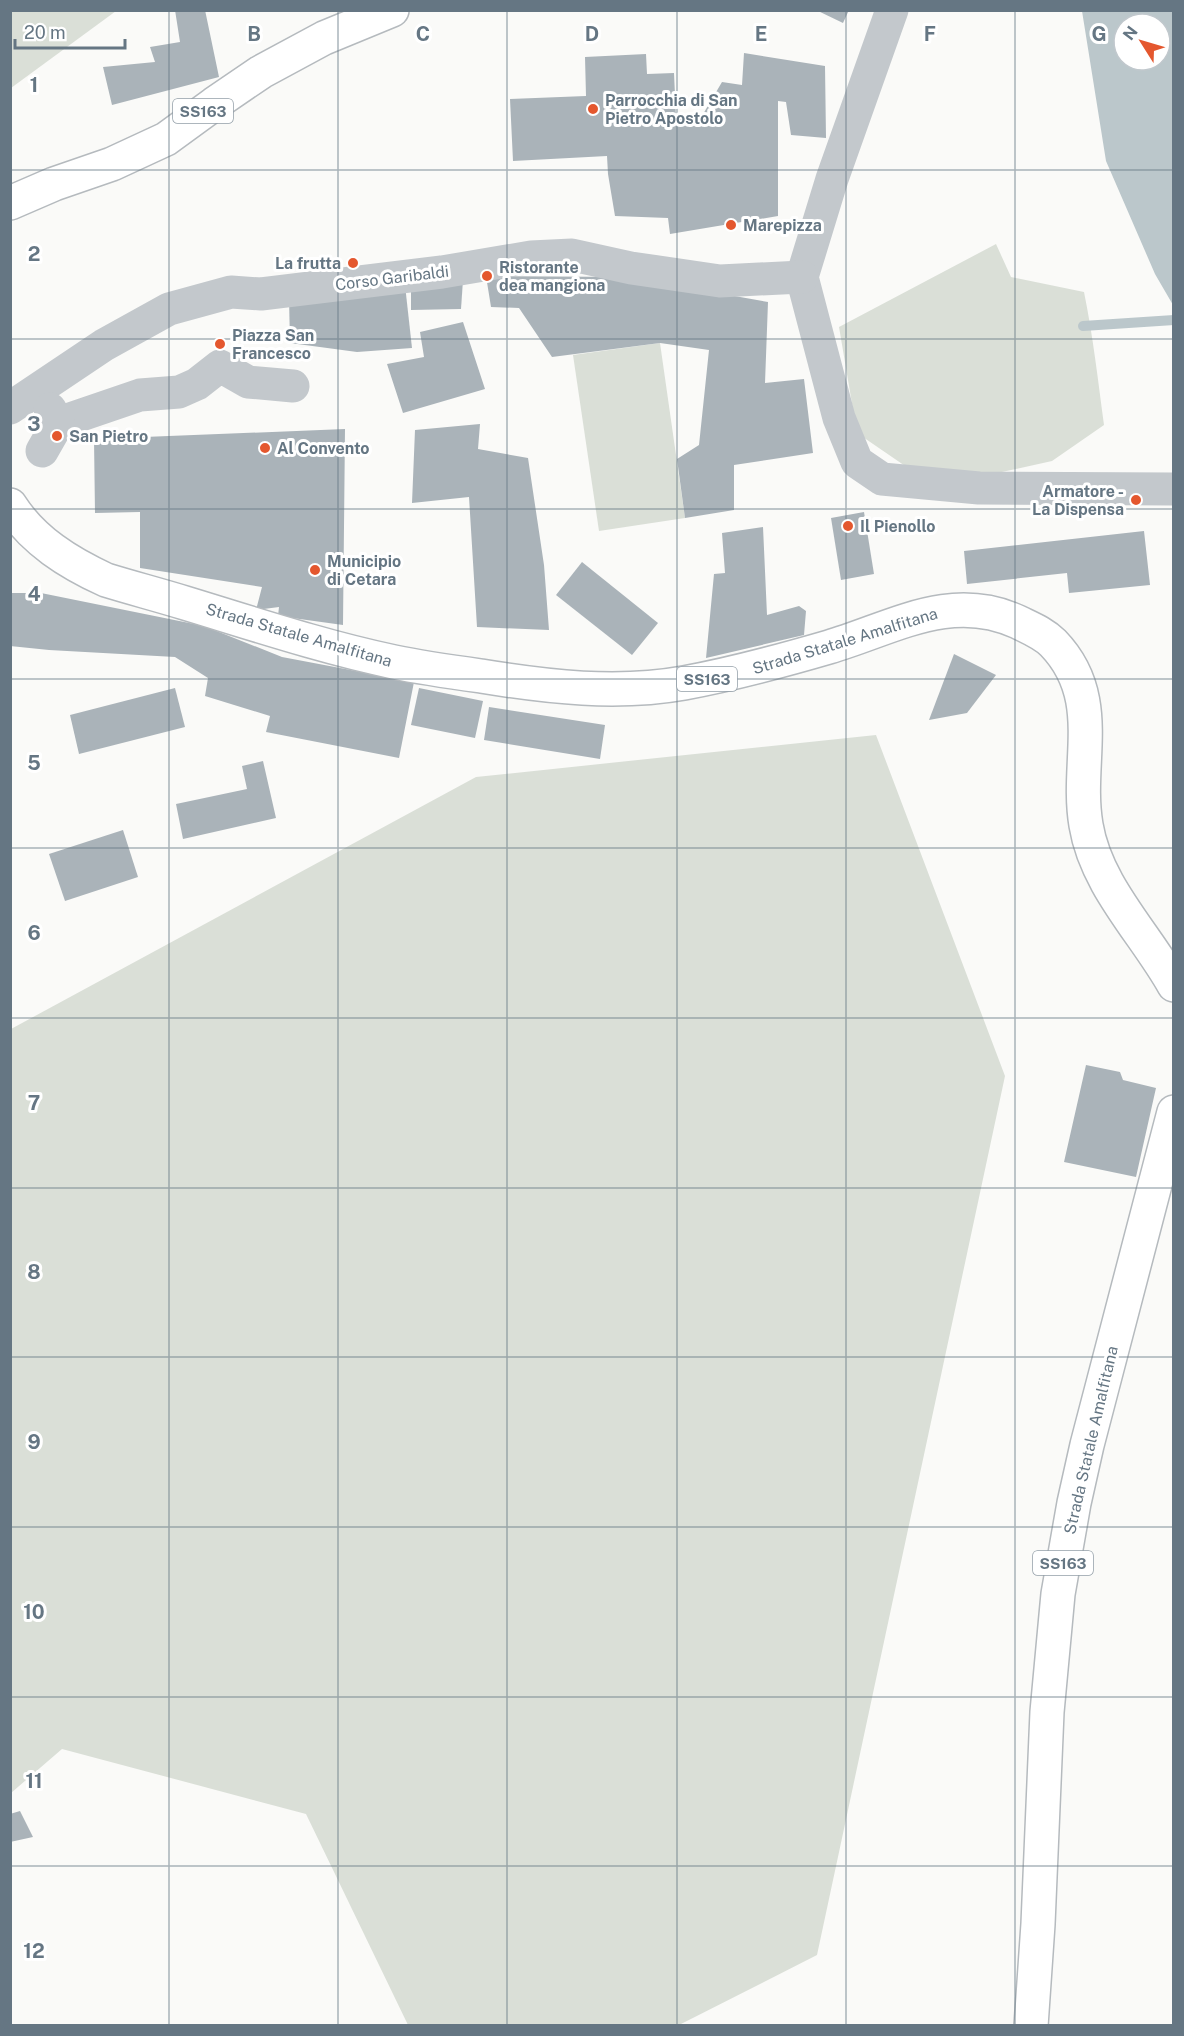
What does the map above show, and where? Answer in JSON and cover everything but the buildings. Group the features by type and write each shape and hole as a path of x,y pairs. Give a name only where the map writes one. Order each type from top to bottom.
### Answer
{"main road":[{"name":"SS163","path":"10,203 54,184 112,164 166,139 261,72 324,38 392,10"},
{"name":"Strada Statale Amalfitana","path":"10,505 18,518 34,535 82,569 106,580 306,641 395,663 510,681 572,688 632,689 679,684 739,673 839,644 934,612 960,609 983,611 1011,619 1040,633 1054,644 1081,690 1085,718 1086,826 1092,845 1118,900 1160,960 1173,985"},
{"name":"Strada Statale Amalfitana","path":"1031,2025 1038,1924 1047,1712 1058,1594 1089,1434 1173,1113"}],"street":[{"path":"892,10 832,178 802,277 839,418 857,462 882,479 979,488 1173,489"},
{"name":"Corso Garibaldi","path":"10,408 104,345 169,309 231,292 261,294 442,272 531,257 572,255 631,268 720,281 802,277"},
{"path":"50,428 140,395 179,392 197,384 220,366 248,382 293,386"}],"shaded area":[{"path":"11,10 116,10 116,11 11,88"},
{"path":"1082,11 1173,11 1173,305 1155,274 1106,161"},
{"path":"996,244 1011,277 1084,292 1104,425 1052,461 988,475 911,470 857,433 839,327"},
{"path":"660,343 685,518 599,531 573,355"},
{"path":"876,735 1005,1076 817,1955 679,2025 408,2025 306,1814 62,1749 11,1793 11,1029 476,777"}],"waterway":[{"path":"1083,326 1174,320"}],"place":[{"name":"Parrocchia di San Pietro Apostolo","path":"593,109"},
{"name":"Marepizza","path":"731,225"},
{"name":"La frutta","path":"353,263"},
{"name":"Ristorante dea mangiona","path":"487,276"},
{"name":"Piazza San Francesco","path":"220,344"},
{"name":"San Pietro","path":"57,436"},
{"name":"Al Convento","path":"265,448"},
{"name":"Armatore - La Dispensa","path":"1136,500"},
{"name":"Il Pienollo","path":"848,526"},
{"name":"Municipio di Cetara","path":"315,570"}]}
